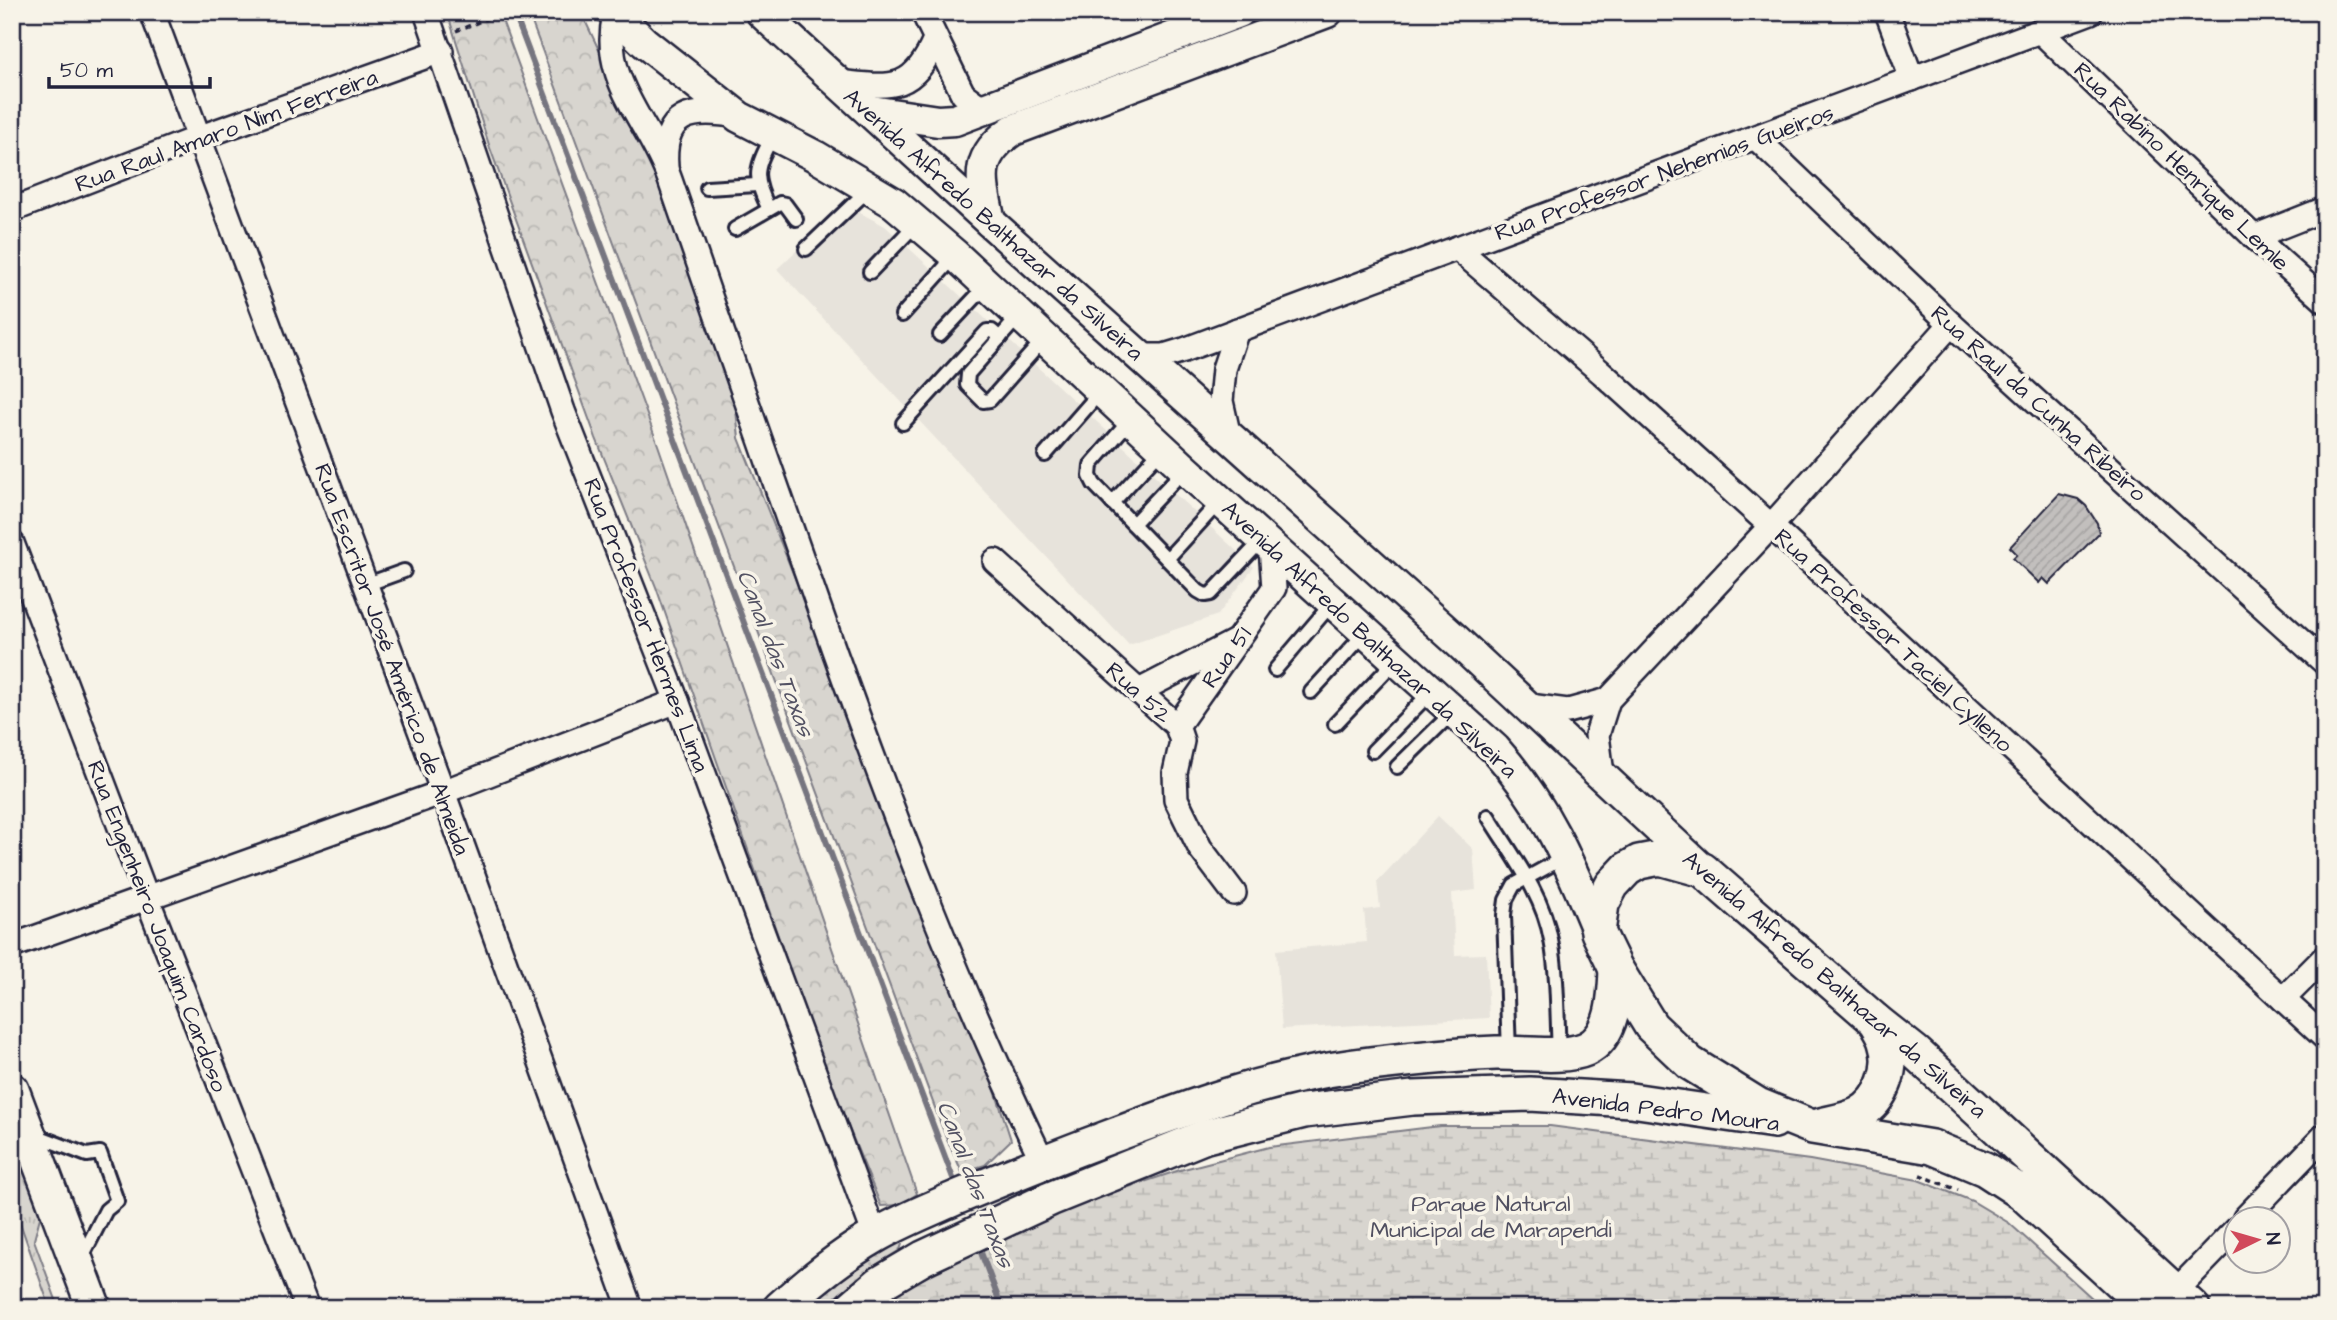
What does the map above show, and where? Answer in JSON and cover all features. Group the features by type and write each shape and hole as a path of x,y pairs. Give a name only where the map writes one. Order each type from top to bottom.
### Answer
{"main road":[{"path":"1598,932 1602,904 1612,885 1627,869 1639,862 1660,858 1703,870"},
{"name":"Avenida Alfredo Balthazar da Silveira","path":"1703,870 1915,1052 2172,1302"},
{"name":"Avenida Alfredo Balthazar da Silveira","path":"1598,932 1616,969 1651,1026 1689,1063 1758,1105 1812,1126 1932,1147 1985,1169 2172,1302"},
{"name":"Avenida Pedro Moura","path":"780,1308 832,1265 889,1228 1036,1165 1191,1106 1320,1071 1509,1053 1559,1053 1585,1049 1598,1039 1607,1026 1613,1010 1616,969"},
{"path":"1812,1126 1859,1114 1875,1100 1886,1082 1890,1060 1886,1040 1876,1021"},
{"path":"12,1090 94,1308"},
{"name":"Avenida Pedro Moura","path":"851,1308 878,1284 923,1258 1050,1199 1206,1136 1304,1111 1413,1098 1518,1094 1631,1100 1812,1126"}],"street":[{"name":"Rua Escritor José Américo de Almeida","path":"152,12 443,792 630,1308"},
{"name":"Rua Professor Hermes Lima","path":"426,12 564,411 677,701 889,1228"},
{"name":"Avenida Alfredo Balthazar da Silveira","path":"761,12 990,222 1529,706 1703,870"},
{"path":"923,12 963,94 988,109"},
{"path":"990,222 981,178 984,160 999,139 1013,130 1326,12"},
{"path":"1887,12 1912,79"},
{"name":"Rua Professor Nehemias Gueiros","path":"1139,356 1164,356 1237,330 2091,12"},
{"name":"Avenida Alfredo Balthazar da Silveira","path":"614,13 643,42 739,117 894,203 955,255 986,286 1010,327 1044,339 1432,691 1519,776 1567,856 1598,932"},
{"path":"614,13 610,36 612,60 625,93 666,167 761,446 896,821 1011,1096 1036,1165"},
{"path":"871,111 949,121 988,109 1220,16 1222,51"},
{"name":"Rua Rabino Henrique Lemle","path":"2040,31 2325,301"},
{"path":"838,82 876,86 904,81 915,75 935,40"},
{"name":"Rua Raul Amaro Nim Ferreira","path":"12,210 198,138 441,51"},
{"path":"666,167 667,138 672,127 682,118 715,112 739,117"},
{"name":"Rua Raul da Cunha Ribeiro","path":"1756,138 1951,324 2325,663"},
{"path":"2254,236 2325,209"},
{"name":"Rua Professor Taciel Cylleno","path":"1457,248 1602,373 1771,526 2325,1038"},
{"path":"1602,774 1597,735 1608,700 1771,526 1951,324"},
{"path":"1228,436 1221,401 1224,369 1237,330"},
{"name":"Rua Engenheiro Joaquim Cardoso","path":"12,543 307,1308"},
{"path":"1267,543 1274,588 1292,586 1325,595"},
{"name":"Rua 52","path":"995,561 1177,726 1182,741 1175,773 1176,799 1200,848 1234,893"},
{"name":"Rua 51","path":"1177,726 1274,588"},
{"path":"1139,691 1238,640"},
{"path":"1529,706 1568,711 1608,700"},
{"path":"12,946 443,792 677,701"},
{"path":"2283,999 2325,957"},
{"path":"2259,1204 2325,1135"},
{"path":"2172,1302 2222,1244"}],"lane":[{"path":"769,209 757,185 761,158 773,134"},
{"path":"708,188 757,185"},
{"path":"806,249 871,188"},
{"path":"735,229 783,203 796,219"},
{"path":"870,272 917,223"},
{"path":"902,315 955,255"},
{"path":"940,335 986,286"},
{"path":"1010,327 966,379 967,385 983,401 987,402 995,396 1044,339"},
{"path":"903,423 987,331 1010,327"},
{"path":"1045,455 1101,391"},
{"path":"1131,419 1091,465 1094,484 1198,591 1211,594 1267,543"},
{"path":"1112,503 1163,448"},
{"path":"1133,524 1185,469"},
{"path":"1167,559 1221,500"},
{"path":"365,585 404,571"},
{"path":"1275,670 1325,595"},
{"path":"1311,692 1366,632"},
{"path":"1335,724 1396,659"},
{"path":"1373,751 1432,691"},
{"path":"1397,767 1454,712"},
{"path":"1488,816 1520,864 1543,912 1551,938 1559,1053"},
{"path":"1509,1053 1504,915 1510,890 1526,878 1567,856"},
{"path":"29,1133 87,1155 100,1153 117,1201 107,1209 78,1265"}],"path":[{"path":"478,22 503,12"},
{"path":"1910,1171 1961,1191"}],"shaded area":[{"path":"845,205 885,226 1254,567 1218,615 1129,645 777,269"},
{"path":"1438,816 1473,849 1476,890 1452,893 1455,955 1486,954 1489,1018 1282,1029 1276,950 1367,942 1364,910 1380,908 1377,882"}],"green space":[{"path":"447,12 499,12 658,445 917,1194 900,1205 881,1206 826,1073 656,587 596,438 490,148"},
{"path":"528,12 581,12 654,166 700,304 733,382 739,438 975,1029 1011,1140 985,1165 962,1172 944,1132"},
{"name":"Parque Natural Municipal de Marapendi","path":"1440,1126 1550,1126 1810,1160 1918,1180 1972,1201 2009,1223 2103,1308 878,1308 895,1293 1053,1212 1180,1170 1269,1147"},
{"path":"12,1127 43,1206 34,1240 59,1308 50,1308 19,1220 12,1215"},
{"path":"904,1238 900,1250 871,1268 822,1308 791,1308 804,1298"}],"building":[{"path":"2059,494 2078,499 2086,506 2097,523 2099,533 2049,584 2043,578 2039,583 2013,558 2017,554 2010,547"}],"waterway":[{"name":"Canal das Taxas","path":"514,12 956,1186"},
{"name":"Canal das Taxas","path":"977,1242 1002,1308"}]}
